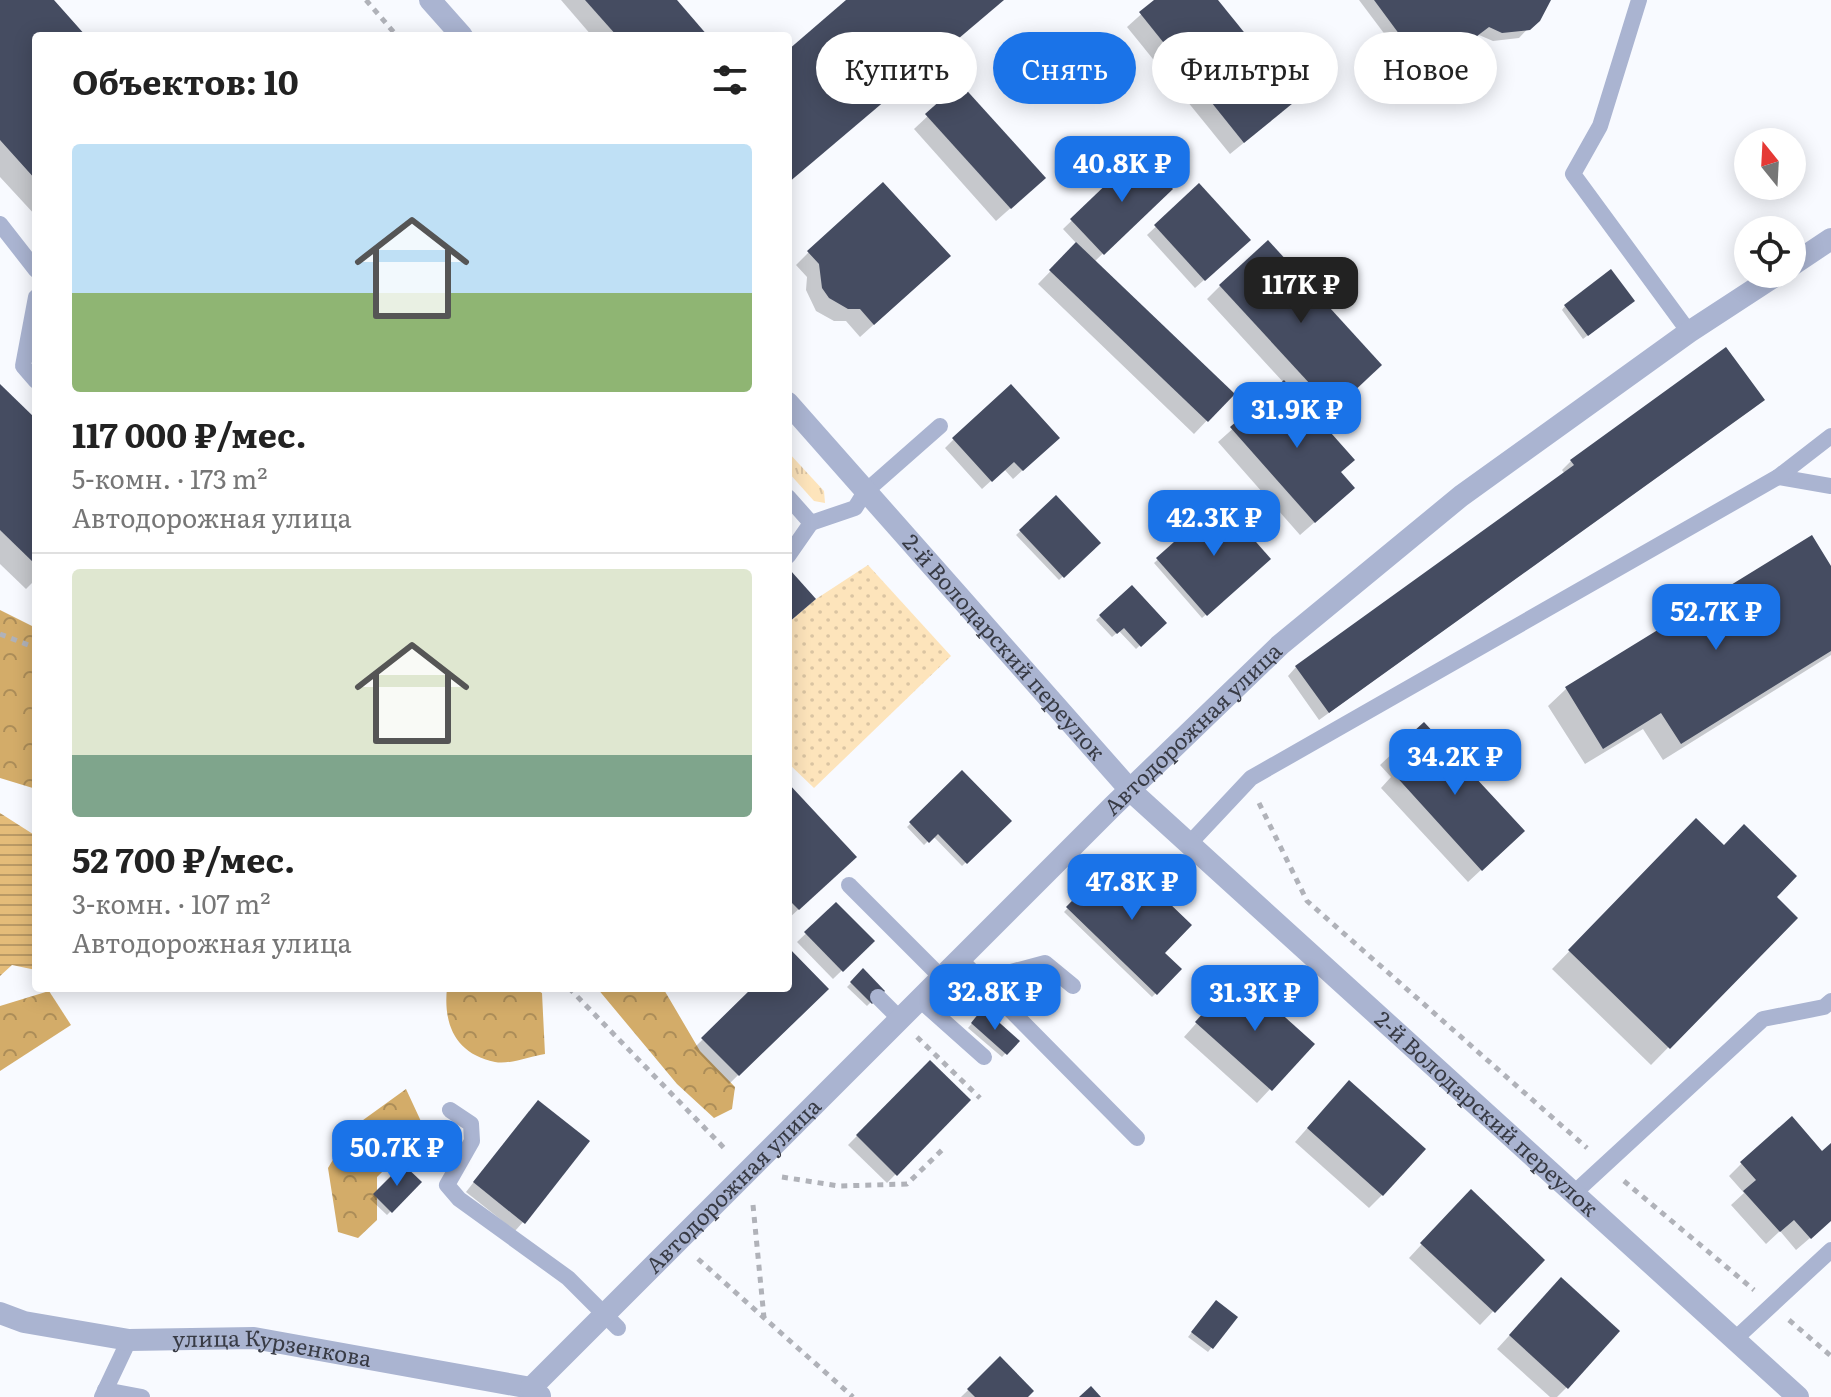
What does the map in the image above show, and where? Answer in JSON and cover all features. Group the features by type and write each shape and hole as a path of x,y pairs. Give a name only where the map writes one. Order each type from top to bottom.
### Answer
{"street":[{"path":"430,0 458,32"},
{"path":"1806,256 1831,239"},
{"name":"Автодорожная улица","path":"537,1392 611,1320 677,1240 746,1171 906,1026 920,1000 1280,645 1448,506 1689,332 1757,288"},
{"name":"2-й Володарский переулок","path":"792,408 1131,791 1572,1195 1798,1397"},
{"name":"улица Курзенкова","path":"0,1313 24,1322 129,1340 254,1338 537,1392"}],"lane":[{"path":"1639,0 1600,126 1573,174 1689,332"},
{"path":"0,224 32,265"},
{"path":"32,318 23,366 32,376"},
{"path":"792,550 811,523 855,508 865,492 940,426"},
{"path":"1189,844 1251,778 1778,477 1831,436"},
{"path":"1778,477 1831,486"},
{"path":"792,502 811,523"},
{"path":"849,885 942,978"},
{"path":"961,960 1137,1138"},
{"path":"985,985 1011,972 1045,963 1073,986"},
{"path":"878,997 906,1026"},
{"path":"920,1000 984,1057"},
{"path":"1572,1195 1763,1019 1824,1007 1831,1001"},
{"path":"450,1110 471,1124 472,1141 447,1185 459,1199 568,1278 611,1320"},
{"path":"1734,1340 1770,1303 1831,1250"},
{"path":"129,1340 104,1393 142,1397"}],"path":[{"path":"366,0 394,32"},
{"path":"0,634 32,646"},
{"path":"1242,787 1261,805 1307,901 1606,1164 1831,1356"},
{"path":"573,992 746,1171 756,1223 764,1318"},
{"path":"906,1026 980,1098"},
{"path":"746,1171 839,1186 907,1184 942,1150"},
{"path":"677,1240 853,1397"}],"green space":[{"path":"792,456 824,491 825,503 814,501 792,476"},
{"path":"868,565 951,656 814,788 792,767 792,620 816,599"},
{"path":"0,610 32,626 32,788 0,778"},
{"path":"50,992 71,1025 0,1071 0,1006"},
{"path":"447,992 540,992 545,1054 501,1063 470,1052 450,1026"},
{"path":"600,992 665,992 700,1051 735,1087 732,1109 714,1118 677,1084"},
{"path":"406,1089 425,1130 377,1177 377,1220 358,1238 338,1232 328,1168 352,1128"}],"shaded area":[{"path":"0,813 32,833 32,969 12,965 0,976"}],"building":[{"path":"0,0 54,0 82,32 32,32 32,176 0,140"},
{"path":"585,0 677,0 705,32 613,32"},
{"path":"846,0 1004,0 966,32 816,32 816,104 881,104 792,180 792,47"},
{"path":"1154,0 1218,0 1244,32 1155,32 1139,12"},
{"path":"1374,0 1551,0 1540,21 1530,30 1502,33 1489,27 1482,32 1398,32"},
{"path":"977,102 1046,178 1011,209 925,114 936,104"},
{"path":"1213,104 1292,104 1244,143"},
{"path":"1139,153 1173,189 1104,255 1070,219"},
{"path":"883,182 951,256 874,325 860,309 848,309 829,298 822,288 819,264 807,251"},
{"path":"1199,183 1251,240 1205,281 1154,225"},
{"path":"1268,240 1382,365 1334,410 1219,285"},
{"path":"1076,242 1235,394 1208,422 1049,270"},
{"path":"1611,269 1635,301 1588,336 1564,305"},
{"path":"1726,347 1765,400 1329,713 1295,666 1574,465 1570,460"},
{"path":"1284,380 1355,460 1341,472 1355,488 1315,523 1230,427"},
{"path":"0,384 32,415 32,561 0,530"},
{"path":"1011,384 1060,438 1023,471 1014,462 992,482 952,438"},
{"path":"1056,495 1101,543 1064,578 1019,530"},
{"path":"1220,501 1271,559 1207,616 1156,558"},
{"path":"1812,535 1831,566 1831,651 1681,744 1661,713 1603,749 1565,687"},
{"path":"792,572 816,599 792,620"},
{"path":"1132,585 1167,623 1141,647 1124,628 1117,634 1099,615"},
{"path":"1424,722 1525,831 1482,871 1393,773 1404,763 1392,751"},
{"path":"962,770 1012,821 967,864 938,834 929,843 909,822"},
{"path":"792,787 857,857 799,910 792,903"},
{"path":"1696,818 1724,845 1744,824 1797,876 1777,897 1798,918 1670,1049 1568,950"},
{"path":"1118,854 1192,925 1165,953 1182,969 1157,995 1066,907"},
{"path":"836,902 875,941 843,972 804,932"},
{"path":"792,951 829,989 739,1076 701,1038 748,992 792,992"},
{"path":"863,968 885,991 872,1004 850,982"},
{"path":"1238,975 1315,1044 1272,1091 1195,1022"},
{"path":"983,1008 1020,1041 1007,1055 971,1023"},
{"path":"930,1060 971,1100 897,1176 856,1135"},
{"path":"1349,1080 1426,1149 1383,1196 1307,1128"},
{"path":"538,1100 590,1141 525,1224 473,1182"},
{"path":"1792,1116 1822,1151 1831,1143 1831,1221 1811,1239 1794,1220 1780,1232 1743,1191 1756,1180 1740,1162"},
{"path":"403,1164 422,1182 392,1213 373,1194"},
{"path":"1471,1189 1545,1260 1495,1313 1420,1243"},
{"path":"1561,1277 1620,1331 1568,1389 1509,1335"},
{"path":"1216,1300 1238,1317 1213,1349 1191,1332"},
{"path":"1000,1356 1034,1391 1028,1397 975,1397 967,1389"},
{"path":"1091,1386 1101,1397 1079,1397"}]}
